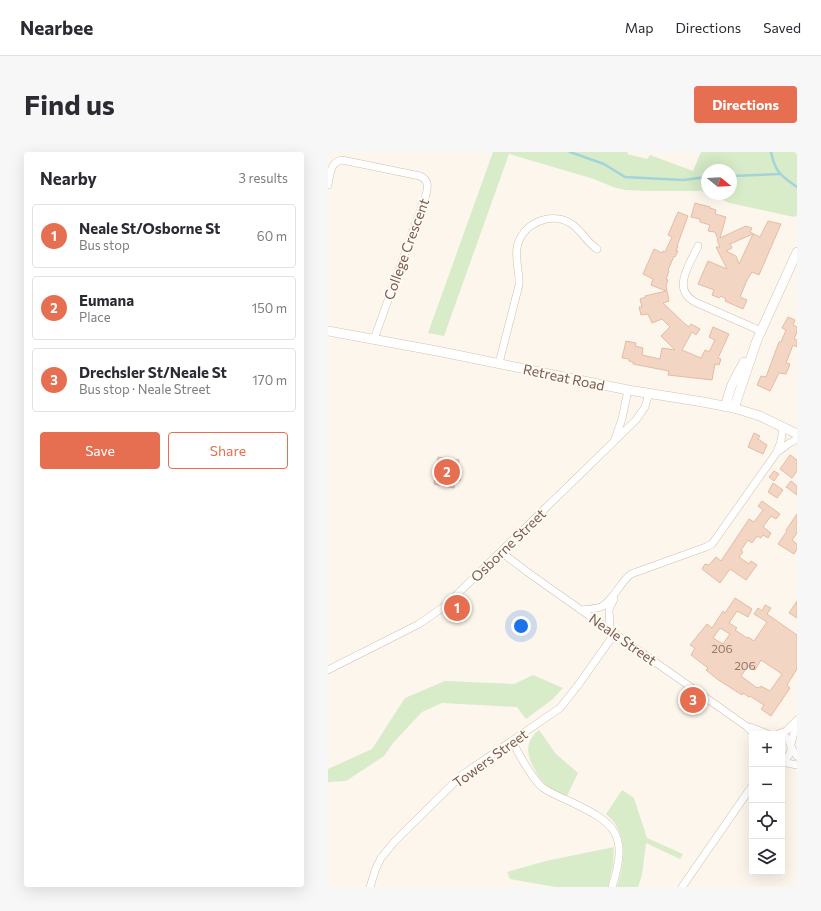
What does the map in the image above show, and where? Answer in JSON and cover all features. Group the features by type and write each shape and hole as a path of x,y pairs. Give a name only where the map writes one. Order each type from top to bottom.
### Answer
{"street":[{"name":"College Crescent","path":"328,185 332,166 337,160 420,176 425,179 428,184 426,195 374,340"},
{"path":"499,363 519,285 520,274 517,260 517,247 526,230 541,221 552,218 562,219 576,227 587,241 597,249"},
{"path":"698,246 683,281 683,288 687,296 695,302 761,331"},
{"path":"730,408 757,340 797,252"},
{"name":"Retreat Road","path":"328,331 499,363 628,390 730,408 760,416 797,434"},
{"name":"Osborne Street","path":"614,441 622,419 628,390"},
{"name":"Osborne Street","path":"328,670 409,629 432,615 456,596 641,413 645,407 648,393"},
{"path":"581,610 602,607 631,574 712,544 777,452 781,441 783,427"},
{"path":"777,452 797,439"},
{"name":"Neale Street","path":"500,552 751,731"},
{"path":"612,632 608,608 614,598 614,594"},
{"name":"Towers Street","path":"370,887 376,868 384,854 462,775 560,708 580,684 612,632"},
{"path":"784,731 797,720"},
{"path":"785,759 789,756 797,724"},
{"name":"Neale Street","path":"746,726 760,731"},
{"path":"785,737 797,756"},
{"path":"512,741 541,786 554,794 596,814 608,822 615,832 618,839 619,852 612,887"},
{"path":"785,762 797,765"},
{"path":"682,887 749,790"}],"green space":[{"path":"493,152 628,152 627,154 647,159 650,155 693,171 701,152 797,152 797,215 794,217 730,203 723,200 737,200 737,164 701,164 701,191 625,190 594,179 509,154 444,336 428,333"},
{"path":"533,675 563,688 553,699 526,719 517,707 442,703 422,712 393,743 384,756 346,781 328,783 328,769 372,749 405,698 445,681 514,684"},
{"path":"539,730 556,754 578,773 567,796 547,786 539,777 531,763 528,753 529,743 534,734"},
{"path":"622,790 634,798 647,838 683,854 680,859 646,843 642,875 638,887 617,887 622,868 622,839 619,830 606,814"},
{"path":"614,847 613,864 608,887 555,887 510,879 507,872 546,861"}],"building":[{"path":"695,203 710,207 716,210 715,214 726,217 720,238 746,226 752,228 750,232 760,237 768,221 781,224 759,275 752,272 747,280 740,297 747,300 743,309 725,301 726,299 721,296 719,298 712,295 714,290 698,284 708,261 727,269 716,247 720,247 715,232 708,231 710,225 700,222 700,219 691,217","holes":["753,234 739,264 736,256 726,251 732,248 730,244"]},
{"path":"678,212 688,216 677,246 676,251 678,251 675,257 674,256 668,270 666,279 668,280 666,286 669,301 663,303 689,327 691,324 700,329 696,335 692,332 682,350 701,358 705,350 709,352 715,340 709,337 713,327 729,334 718,358 721,359 719,365 715,364 712,380 668,375 669,371 633,364 633,362 629,361 629,359 622,358 626,341 636,343 635,346 643,348 642,355 660,359 662,348 675,350 661,336 670,327 662,319 652,323 648,314 641,315 639,307 642,307 640,299 646,297 645,296 666,291 651,285 653,279 643,274 654,249 662,253 663,251 665,252 672,237 668,235"},
{"path":"788,317 795,320 793,325 797,327 797,332 794,339 797,340 797,347 793,345 786,363 790,364 786,374 779,373 770,391 757,385 761,376 766,377 779,342 781,342 786,330 782,328"},
{"path":"754,433 760,436 758,439 767,445 763,454 748,447"},
{"path":"790,455 797,460 797,471 792,478 780,469"},
{"path":"438,457 459,460 457,473 461,473 460,481 455,480 454,488 434,484"},
{"path":"774,471 779,474 774,481 769,477"},
{"path":"791,481 797,486 797,495 786,487"},
{"path":"773,483 783,490 777,498 768,492"},
{"path":"762,501 780,514 776,519 771,516 763,527 771,533 768,538 763,535 761,538 757,536 752,543 748,540 741,550 743,552 739,557 749,564 751,561 757,565 746,580 730,569 720,583 702,569 705,564 709,565 716,557 721,561 749,519 754,522 763,510 758,506"},
{"path":"797,514 797,533 792,540 797,544 797,549 794,554 778,544"},
{"path":"735,598 752,609 748,617 737,611 729,623 737,628 735,630 754,641 767,622 754,614 758,608 762,611 765,605 771,608 767,614 797,635 797,669 787,685 790,688 771,716 761,709 764,705 750,696 749,697 743,693 742,695 717,679 706,670 708,668 691,655 695,648 690,645 707,624 712,628 723,611 725,613","holes":["720,628 730,634 723,644 713,638","761,660 782,674 770,691 761,686 760,688 757,688 741,676 748,666 755,670"]},
{"path":"797,601 797,618 789,613"}],"waterway":[{"path":"570,152 604,164 625,177 683,180 701,178"},
{"path":"771,152 777,169 787,180 797,187"},
{"path":"737,176 780,174"}],"place":[{"name":"Eumana","path":"447,472"},
{"name":"Neale St/Osborne St","path":"457,608"},
{"name":"Drechsler St/Neale St","path":"693,700"}]}
